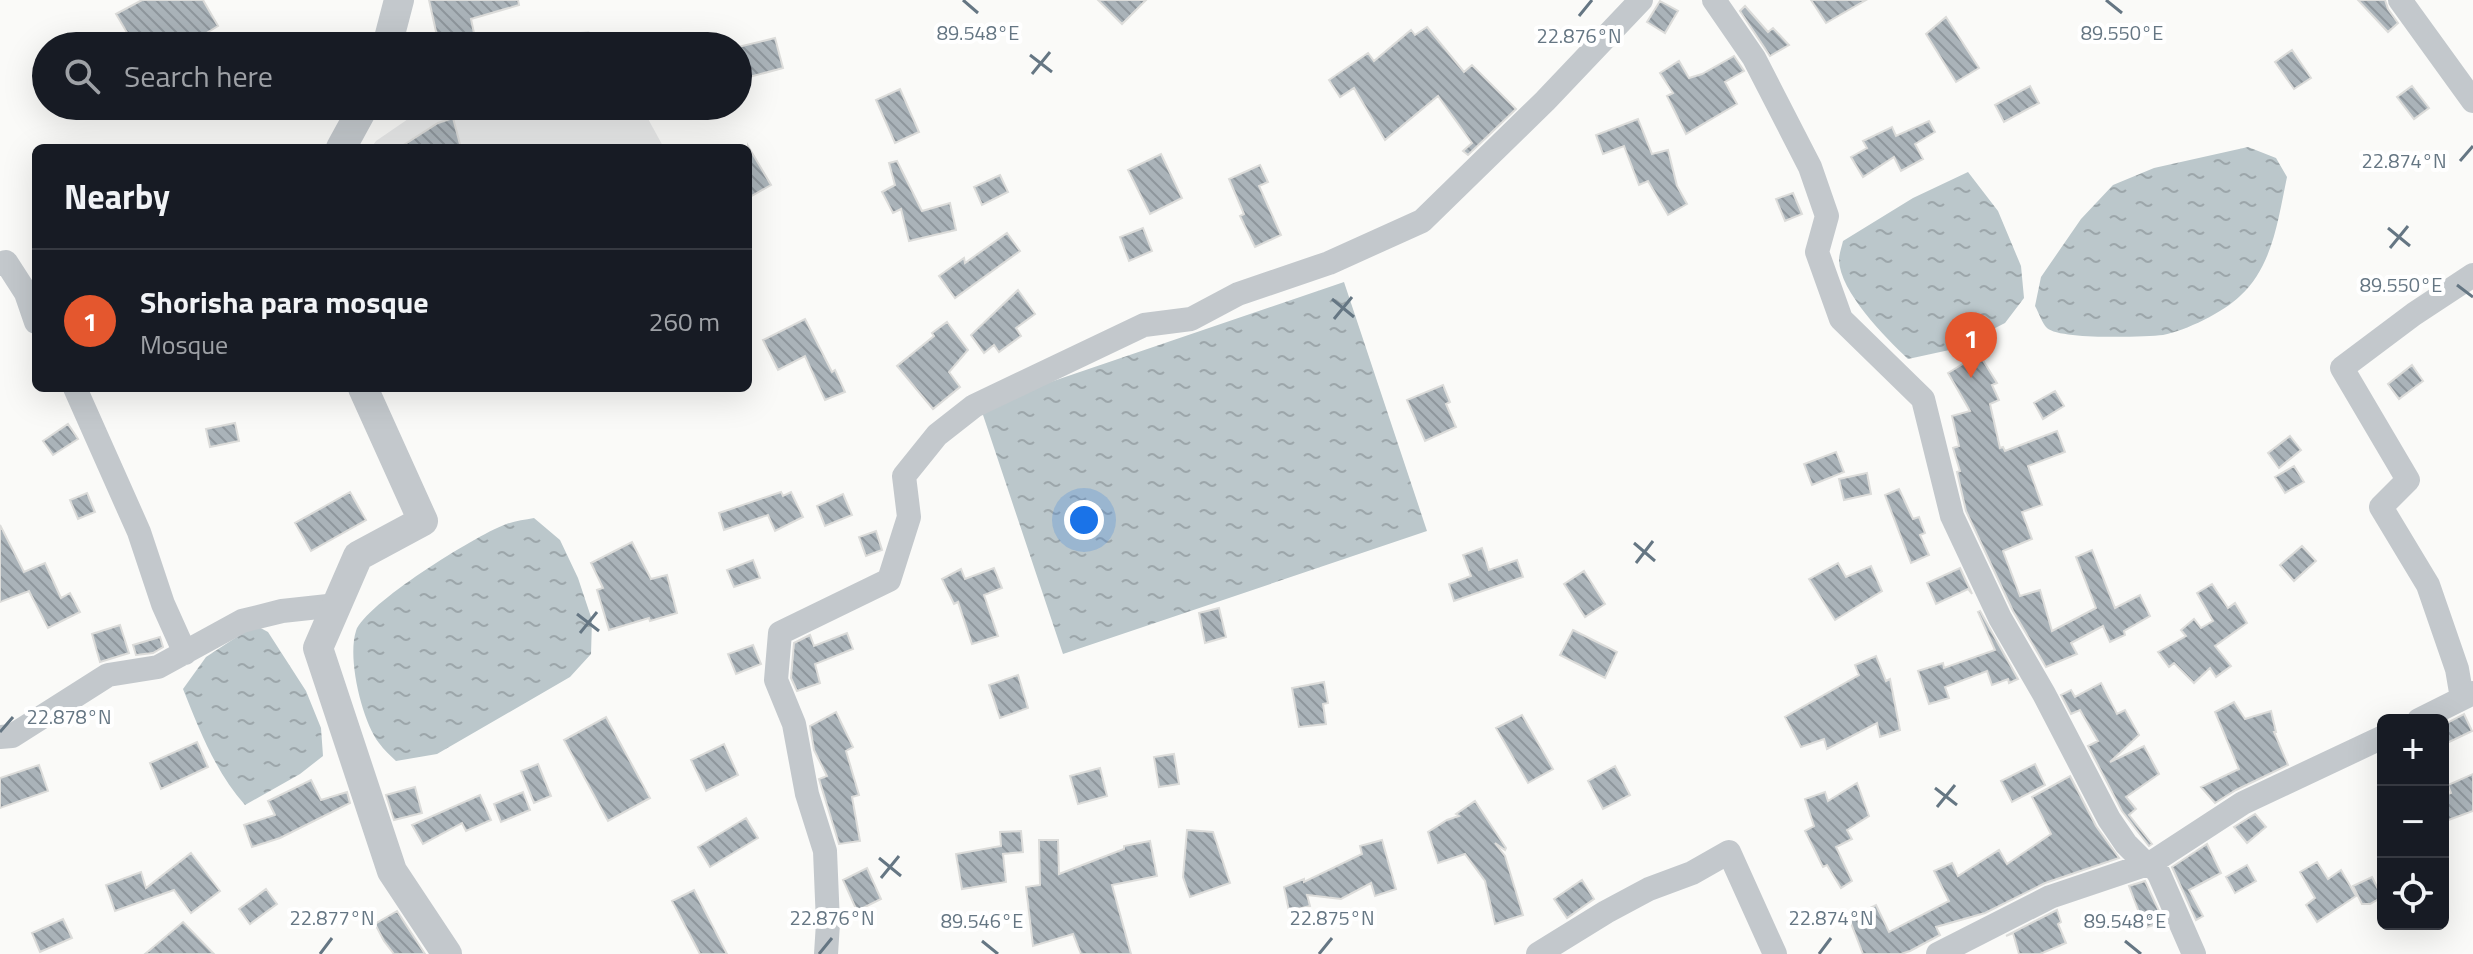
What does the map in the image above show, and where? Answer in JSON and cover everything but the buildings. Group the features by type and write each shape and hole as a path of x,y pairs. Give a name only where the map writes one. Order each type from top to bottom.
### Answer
{"street":[{"path":"391,32 399,0"},
{"path":"826,954 825,851 807,794 794,724 776,680 780,633 889,580 909,517 904,476 937,435 974,406 1144,325 1191,319 1238,294 1329,263 1422,221 1545,101 1641,0"},
{"path":"1714,0 1754,58 1810,167 1827,216 1817,252 1841,319 1923,399 1952,516 2000,618 2044,694 2109,819 2126,844 2159,874 2194,954"},
{"path":"2400,0 2473,101"},
{"path":"343,144 356,120"},
{"path":"0,264 6,262 26,293 32,310"},
{"path":"2431,714 2467,696 2428,585 2381,507 2408,480 2342,368 2473,275"},
{"path":"77,392 139,532 163,604 185,653"},
{"path":"365,392 423,521 358,556 318,648 392,871 447,954"},
{"path":"0,737 12,736 108,675 158,667 242,621 282,611 337,605"},
{"path":"1938,954 2050,897 2148,863 2243,803 2377,740"},
{"path":"1538,954 1616,906 1649,889 1692,873 1729,852 1775,954"}],"shaded area":[{"path":"407,120 649,120 662,144 374,144"}],"water":[{"path":"2248,147 2276,158 2287,177 2267,256 2260,271 2240,296 2204,320 2163,335 2084,336 2047,328 2035,306 2041,277 2081,219 2113,185 2154,168"},
{"path":"1968,172 1998,211 2021,266 2024,298 2005,323 1954,349 1908,359 1865,313 1847,286 1839,260 1843,241 1913,198"},
{"path":"1344,282 1427,531 1063,654 980,406"},
{"path":"534,518 560,540 578,578 592,620 591,654 570,677 437,754 396,761 373,733 362,705 353,657 356,631 364,619 399,588 447,556 504,525"},
{"path":"255,625 268,632 306,691 321,728 323,756 300,774 245,805 217,765 183,689 206,657"}],"place":[{"name":"Shorisha para mosque","path":"1971,378"}]}
